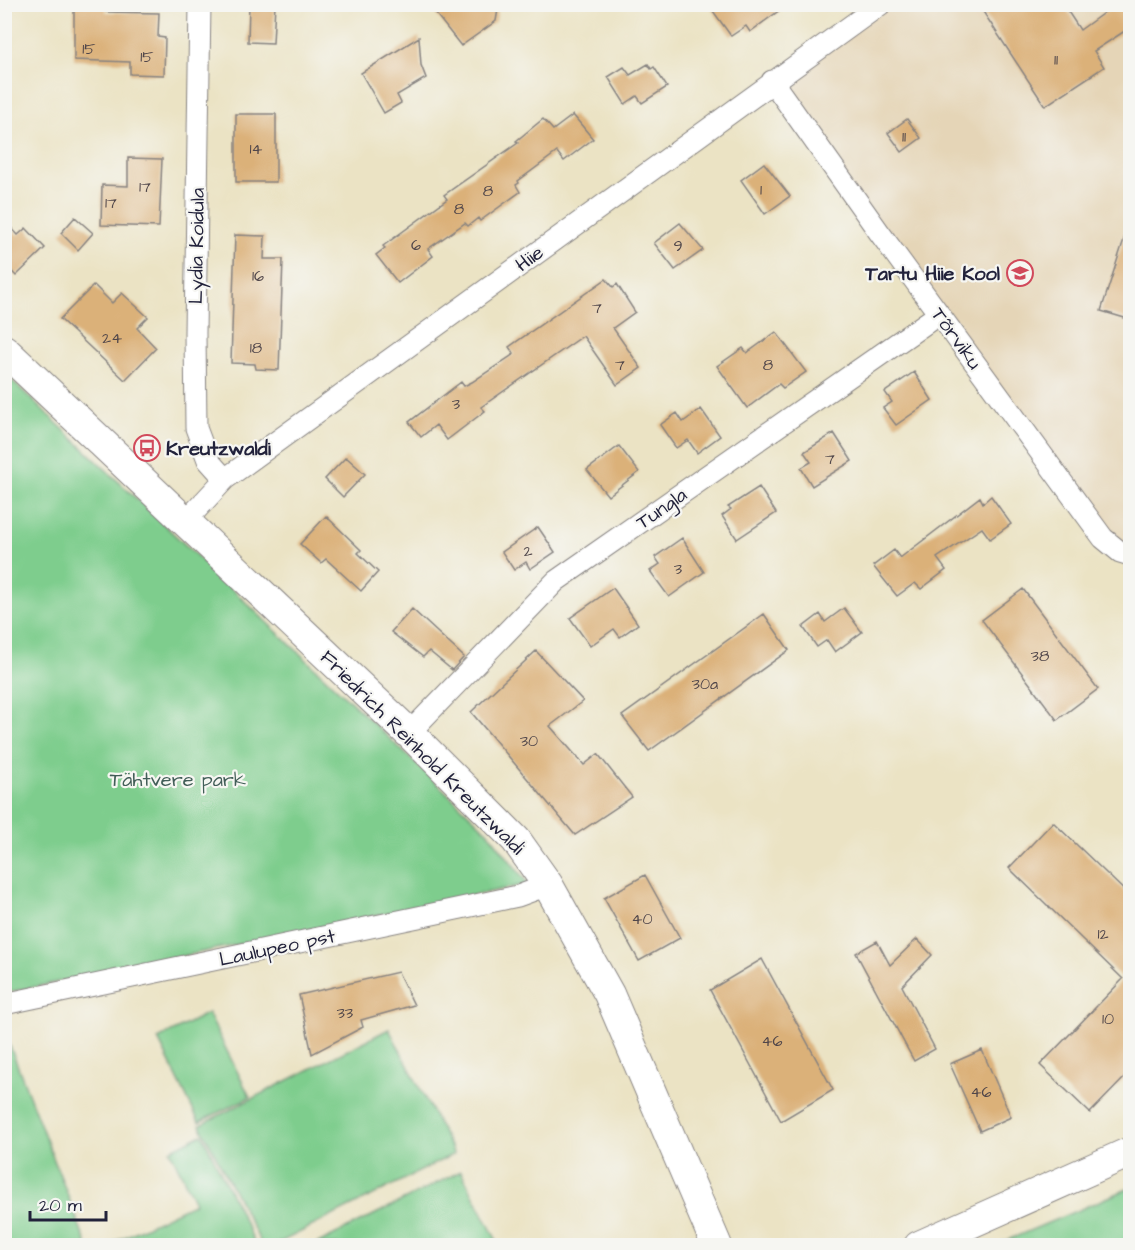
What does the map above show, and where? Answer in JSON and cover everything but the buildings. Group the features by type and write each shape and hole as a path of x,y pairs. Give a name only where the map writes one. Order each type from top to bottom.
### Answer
{"main road":[{"name":"Friedrich Reinhold Kreutzwaldi","path":"4,350 409,733 516,840 548,885 609,994 717,1245"},
{"path":"919,1245 1131,1152"}],"street":[{"name":"Lydia Koidula","path":"200,4 195,333 196,429 208,460 225,479"},
{"name":"Hiie","path":"185,522 225,479 881,4"},
{"name":"Tõrviku","path":"772,81 1103,538 1120,552 1131,555"},
{"name":"Tungla","path":"409,733 556,581 939,314"},
{"name":"Laulupeo pst","path":"4,1004 518,896 548,885"}],"shaded area":[{"name":"Tartu Hiie Kool","path":"881,5 1130,5 1130,555 1120,552 772,81"}],"green space":[{"name":"Tähtvere park","path":"4,373 487,831 528,884 5,993"},
{"path":"208,1013 250,1097 199,1122 158,1039"},
{"path":"389,1029 454,1154 275,1245 262,1245 200,1125"},
{"path":"8,1041 87,1245 5,1245 4,1042"},
{"path":"202,1134 256,1245 108,1245 195,1203 170,1150"},
{"path":"461,1171 499,1245 314,1245"},
{"path":"1130,1188 1130,1245 996,1245"}],"place":[{"name":"Tartu Hiie Kool","path":"1020,273"},
{"name":"Kreutzwaldi","path":"147,448"}]}
